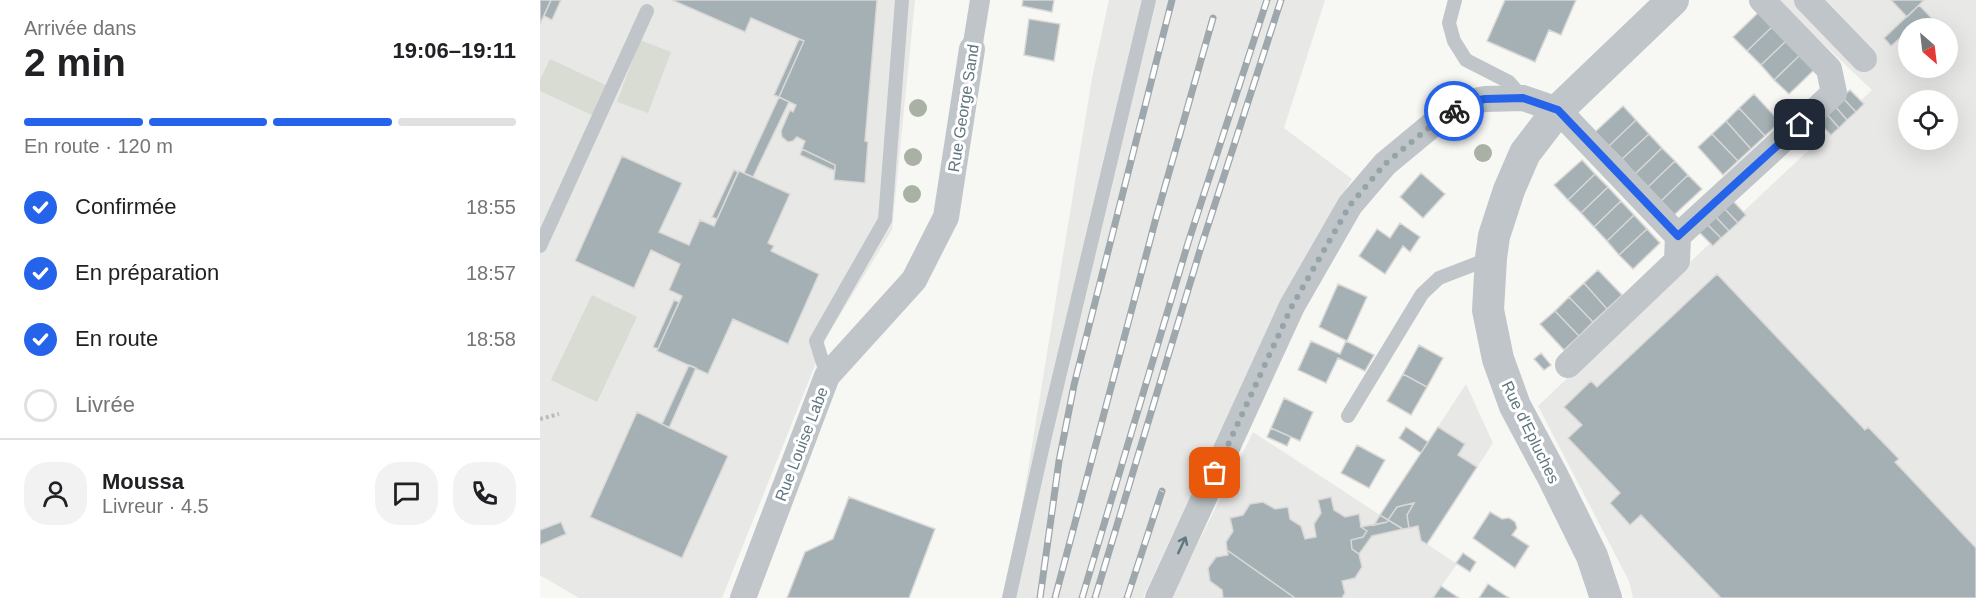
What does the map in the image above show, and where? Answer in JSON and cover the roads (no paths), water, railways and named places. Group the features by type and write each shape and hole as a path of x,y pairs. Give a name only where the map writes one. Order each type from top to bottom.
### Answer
{"street":[{"name":"Rue George Sand","path":"946,217 980,0"},
{"name":"Rue d'Epluches","path":"1606,598 1592,556 1515,406 1498,359 1488,310 1491,258 1497,227 1509,190 1525,153 1558,110 1673,0"},
{"path":"1568,365 1677,261 1678,236 1834,93 1829,69 1762,0"},
{"path":"1808,0 1864,59"},
{"path":"1158,598 1292,306 1350,205 1385,164 1438,120 1469,102 1485,99 1523,98 1558,110 1678,236"},
{"name":"Rue Louise Labe","path":"743,598 827,376 914,280 946,217"}],"lane":[{"path":"827,376 816,341 885,220 902,0"},
{"path":"1009,598 1045,436 1149,0"},
{"path":"1455,0 1449,23 1454,41 1466,60 1509,82 1523,98"},
{"path":"540,246 646,11"},
{"path":"1348,416 1422,294 1439,278 1491,258"}],"railway":[{"path":"1040,598 1059,461 1074,385 1172,0"},
{"path":"1082,598 1188,243 1267,0"},
{"path":"1095,598 1201,247 1281,0"},
{"path":"1055,598 1156,218 1213,18"},
{"path":"1127,598 1162,491"}]}
